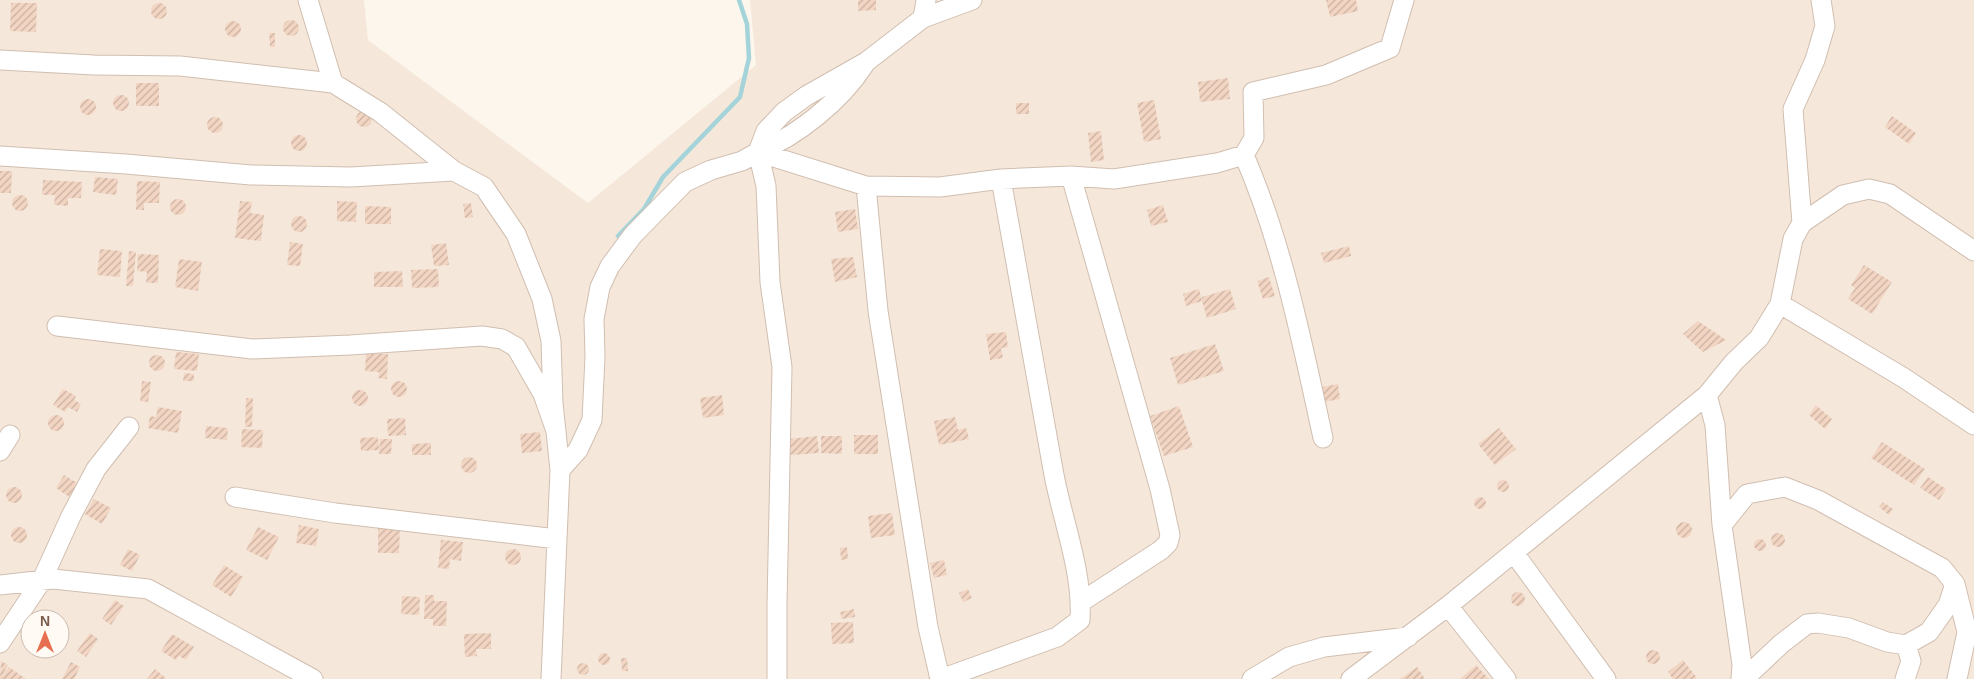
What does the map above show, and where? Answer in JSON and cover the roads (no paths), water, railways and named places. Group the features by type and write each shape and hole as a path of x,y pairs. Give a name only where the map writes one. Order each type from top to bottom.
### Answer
{"street":[{"path":"308,0 333,83"},
{"path":"777,679 778,506 782,367 770,282 766,186 758,152 766,131 784,112 806,96 866,62 924,9 972,0"},
{"path":"560,470 578,450 592,420 595,357 594,319 600,288 610,266 633,235 685,182 711,170 742,162 758,152 866,186 940,187 1002,179 1071,176 1114,179 1217,163 1244,155 1254,138 1253,92 1326,75 1390,48 1404,0"},
{"path":"1802,222 1793,109 1815,60 1825,26 1822,0"},
{"path":"0,60 94,65 180,66 333,83 380,112 454,172 484,187 516,234 542,298 551,341 560,470 551,679"},
{"path":"1244,155 1259,189 1282,260 1322,438"},
{"path":"0,156 126,164 251,175 351,177 454,172"},
{"path":"1071,176 1160,489 1170,535 1168,543 1161,550 1081,602"},
{"path":"866,186 878,311 928,627 940,679 1057,637 1080,620 1079,582 1054,477 1002,179"},
{"path":"1351,679 1448,606 1708,395 1734,362 1759,338 1780,304 1793,239 1802,222 1842,195 1869,189 1890,194 1974,251"},
{"path":"1780,304 1904,378 1974,424"},
{"path":"57,326 252,348 350,345 482,336 502,339 516,346 530,368 543,394 556,431"},
{"path":"1708,395 1715,424 1722,525 1742,665 1742,679"},
{"path":"0,643 42,580 71,516 96,470 129,427"},
{"path":"1722,525 1747,494 1785,487 1818,500 1942,568 1955,584 1967,632 1956,679"},
{"path":"235,497 335,513 557,539"},
{"path":"1514,553 1606,679"},
{"path":"0,585 53,578 148,588 313,679"},
{"path":"1742,679 1781,644 1807,624 1818,623 1850,628 1886,642 1906,645 1929,632 1948,606 1955,584"},
{"path":"1448,606 1506,679"},
{"path":"1252,679 1289,657 1324,646 1409,637"},
{"path":"1905,679 1911,661 1906,645"}],"waterway":[{"path":"618,236 644,209 663,177 740,97 749,58 747,24 739,0"}]}
